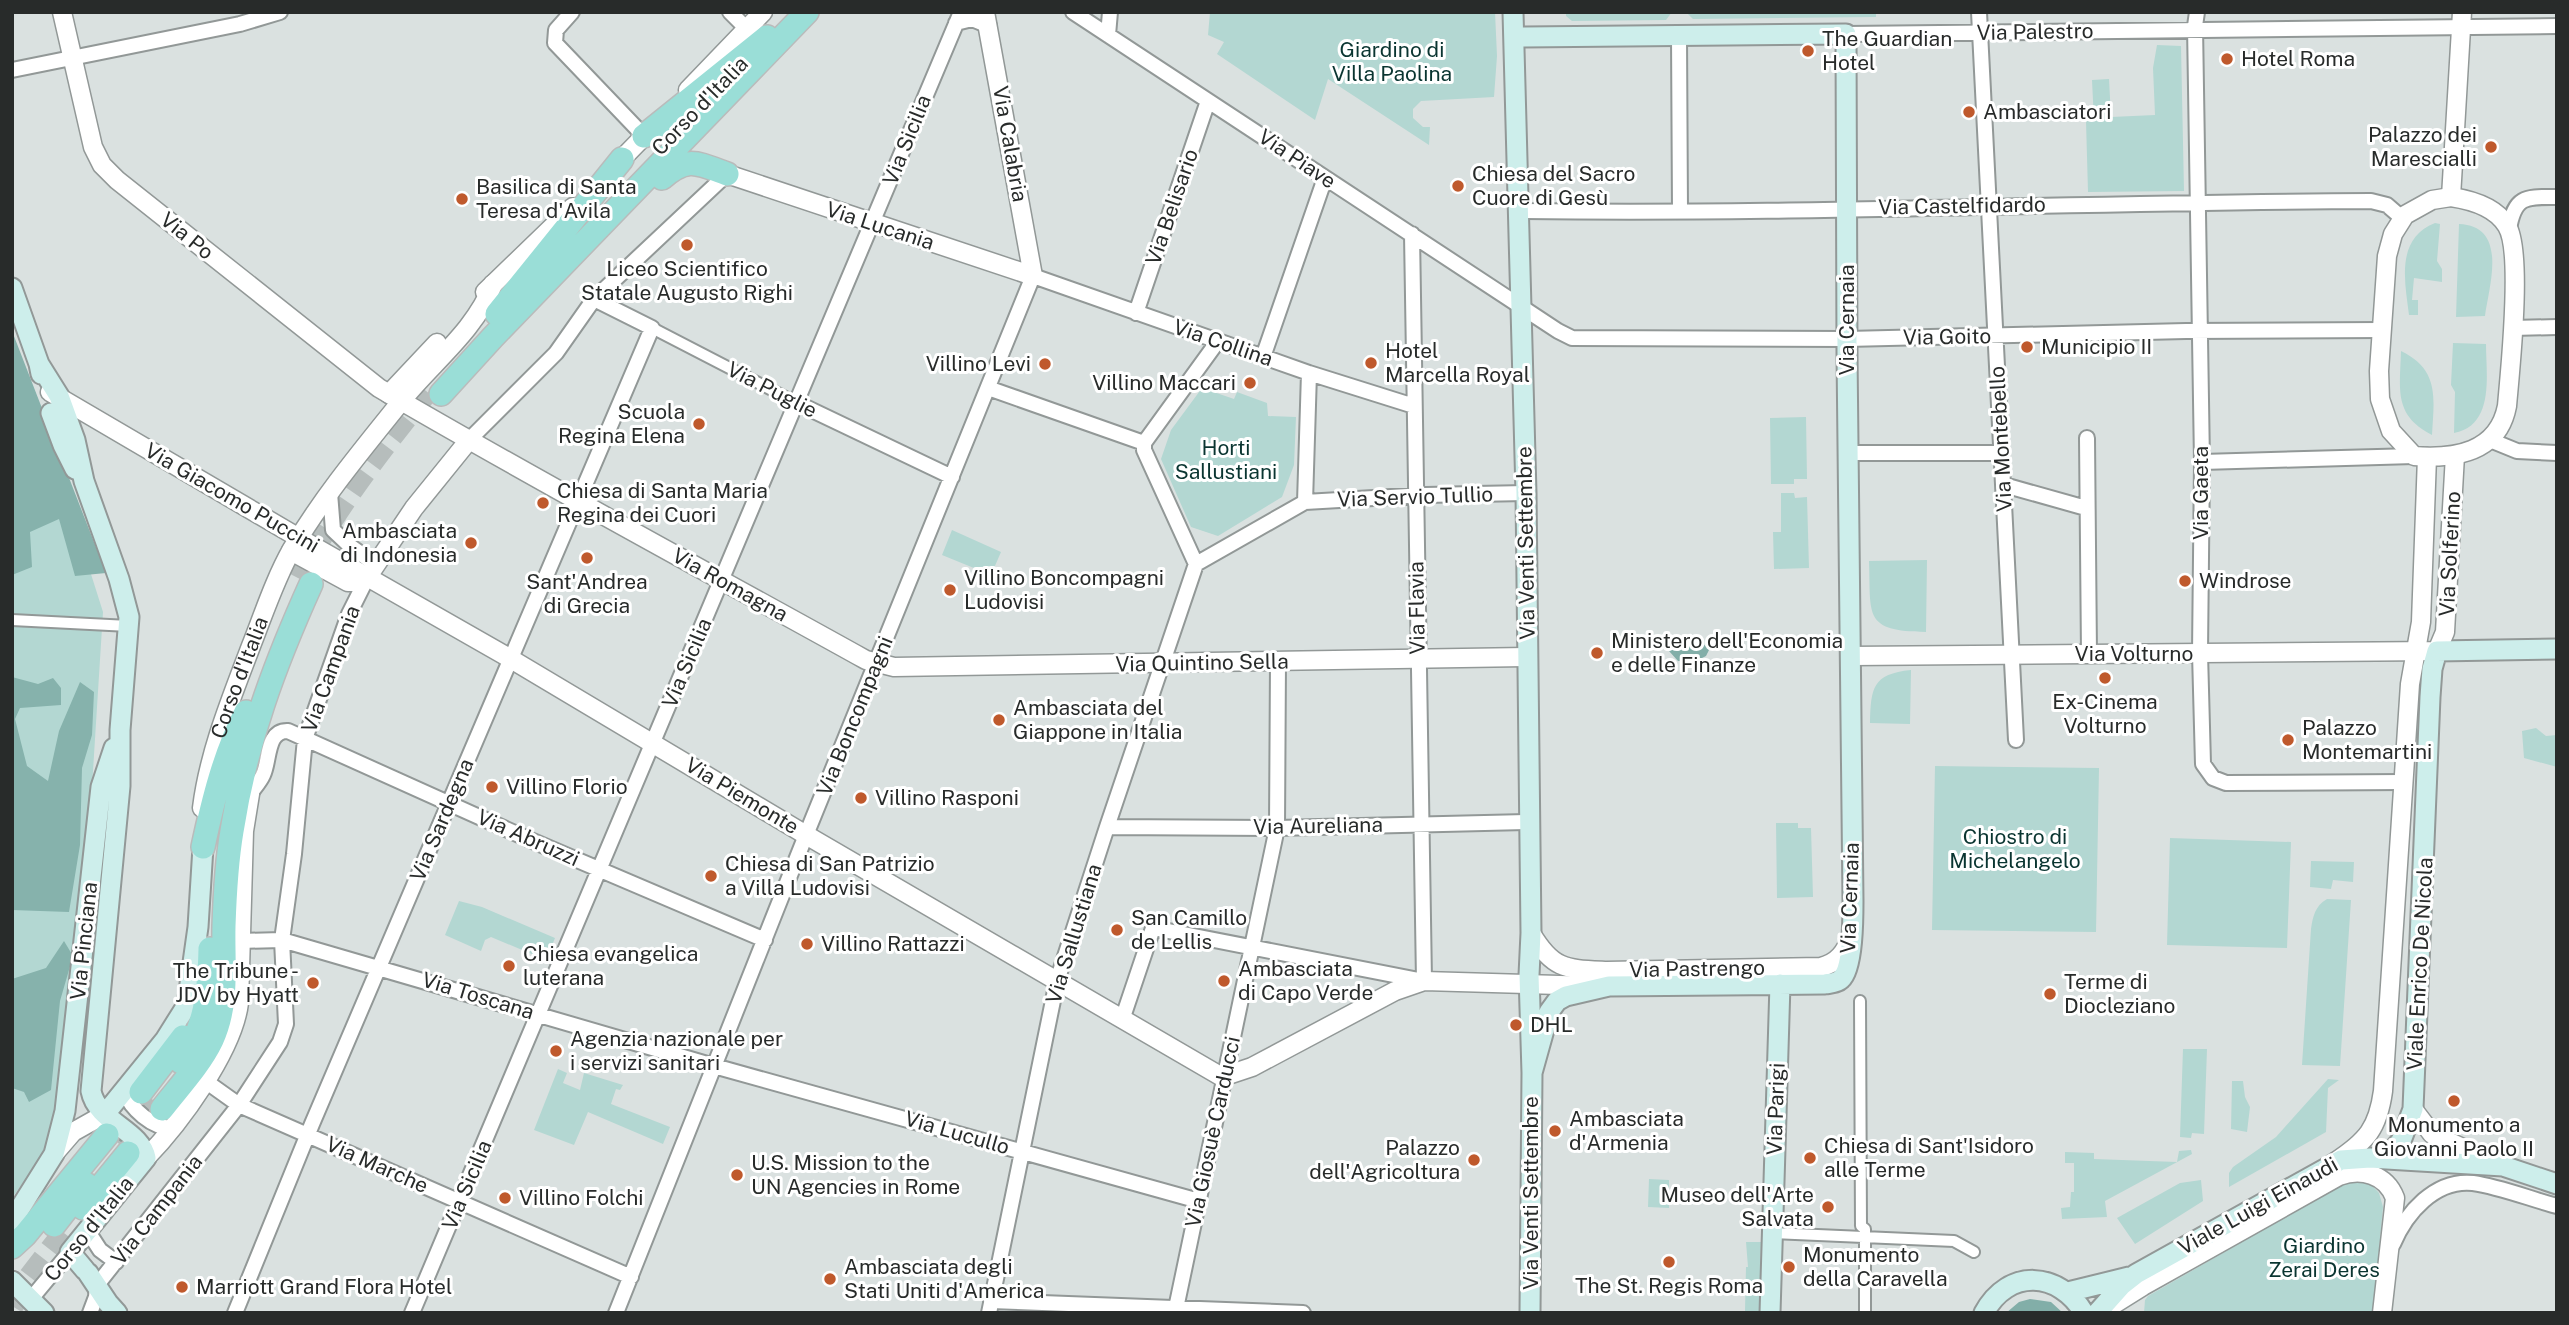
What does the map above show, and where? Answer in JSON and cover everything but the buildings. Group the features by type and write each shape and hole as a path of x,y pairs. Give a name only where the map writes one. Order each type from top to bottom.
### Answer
{"main road":[{"path":"644,136 762,39 790,12"},
{"path":"762,39 807,12"},
{"name":"Via Venti Settembre","path":"1513,12 1526,493 1532,1073 1530,1313"},
{"name":"Via Palestro","path":"1514,37 1846,34"},
{"name":"Via Cernaia","path":"1846,34 1853,924 1847,971"},
{"name":"Corso d'Italia","path":"762,39 590,239 494,337 435,391 491,323 762,39"},
{"path":"491,323 622,159"},
{"path":"590,239 665,174 681,164 694,162 727,174"},
{"name":"Via Pinciana","path":"12,288 39,364 77,446 84,481 124,596 129,626 120,730 120,786 90,1087 94,1102 121,1141"},
{"name":"Corso d'Italia","path":"69,1235 121,1141 150,1104 201,1058 217,1028 225,995 224,923 230,846 240,786 257,715 276,668 304,581 276,628 246,712 228,783 219,836 207,998 150,1104"},
{"path":"2437,651 2557,649"},
{"name":"Viale Enrico De Nicola","path":"2385,1159 2401,1141 2413,1109 2431,677 2437,651"},
{"path":"250,794 276,668"},
{"path":"203,847 218,781 233,738 246,712"},
{"name":"Via Pinciana","path":"54,1154 65,1111 101,787 120,730"},
{"path":"227,902 244,831"},
{"name":"Corso d'Italia","path":"150,1104 165,1040 187,1004 198,927 203,847"},
{"name":"Via Pastrengo","path":"1551,1008 1563,997 1609,986 1831,983 1841,979 1847,971"},
{"name":"Via Parigi","path":"1770,1313 1780,984"},
{"name":"Via Venti Settembre","path":"1532,1073 1551,1008"},
{"path":"12,1247 121,1141"},
{"name":"Corso d'Italia","path":"12,1221 54,1154"},
{"name":"Viale Luigi Einaudi","path":"2136,1274 2335,1161 2352,1158 2503,1166 2557,1184"},
{"path":"69,1235 90,1276 117,1313"},
{"path":"2068,1292 2136,1274"},
{"path":"2099,1313 2114,1293 2136,1274"},
{"path":"12,1281 37,1306"},
{"path":"1984,1312 2001,1291 2026,1281 2045,1281 2068,1292 2084,1313"}],"street":[{"name":"Via Po","path":"62,12 91,141 95,153 107,170 363,377 395,397"},
{"path":"12,70 240,24 281,12"},
{"path":"572,12 556,30 555,43 644,136"},
{"path":"730,12 762,39"},
{"name":"Corso d'Italia","path":"762,39 763,12"},
{"name":"Via Piave","path":"1073,12 1521,305"},
{"path":"1108,35 1110,12"},
{"name":"Via Montebello","path":"1979,12 2016,740"},
{"name":"Via Gaeta","path":"2197,12 2202,462 2200,653 2203,764 2217,780 2226,783 2404,782"},
{"path":"958,18 987,19"},
{"name":"Via Sicilia","path":"412,1313 958,18"},
{"name":"Via Calabria","path":"987,19 1033,276"},
{"path":"2451,197 2462,20"},
{"name":"Via Palestro","path":"1846,34 2196,30 2462,20 2557,26"},
{"path":"1679,36 1679,211"},
{"name":"Via Belisario","path":"1136,313 1208,101"},
{"name":"Corso d'Italia","path":"203,847 202,807 216,743 273,588 295,545 395,397 494,284 644,136"},
{"name":"Via Lucania","path":"727,174 1033,276"},
{"name":"Via Campania","path":"90,1276 116,1262 239,1105 280,1042 286,1024 282,940 294,854 305,739 349,614 371,571 414,508 469,440 556,353 594,299 727,174"},
{"path":"1263,357 1325,178"},
{"path":"2421,457 2395,437 2383,413 2379,385 2388,247 2402,218 2425,203 2451,197 2480,204 2498,216 2509,229"},
{"path":"2202,462 2455,455 2473,451 2490,440 2502,424 2507,409 2514,256 2509,229 2512,211 2522,200 2557,197"},
{"name":"Via Castelfidardo","path":"1517,211 2374,201 2387,205 2402,218"},
{"name":"Via Flavia","path":"1412,234 1423,981"},
{"name":"Via Collina","path":"1033,276 1309,373 1414,406"},
{"name":"Via Boncompagni","path":"617,1313 806,835 1033,276"},
{"name":"Via Puglie","path":"594,299 797,403 952,477"},
{"name":"Via Goito","path":"1521,305 1558,331 1577,339 1847,339 2383,330"},
{"path":"2512,327 2557,327"},
{"name":"Via Sardegna","path":"234,1313 652,328"},
{"path":"1218,341 1144,443 1144,450 1196,564 1304,502 1309,373"},
{"path":"988,388 1144,443"},
{"name":"Via Giacomo Puccini","path":"51,393 295,545 371,571"},
{"name":"Via Romagna","path":"395,397 578,501 877,664"},
{"path":"2087,438 2089,654"},
{"path":"2490,440 2517,451 2557,453"},
{"path":"1848,453 2002,453"},
{"name":"Via Solferino","path":"2437,651 2445,632 2455,455"},
{"name":"Via Solferino","path":"2404,782 2410,684 2421,622 2421,457"},
{"path":"2004,485 2086,508"},
{"path":"330,493 333,530 371,571"},
{"name":"Via Servio Tullio","path":"1304,502 1414,495 1526,493"},
{"name":"Via Sallustiana","path":"990,1307 1057,981 1196,564"},
{"name":"Via Piemonte","path":"371,571 511,659 806,835 1225,1078"},
{"path":"12,620 129,626"},
{"name":"Via Volturno","path":"1851,656 2437,651"},
{"name":"Via Quintino Sella","path":"877,664 894,667 1528,657"},
{"name":"Via Giosuè Carducci","path":"1176,1310 1277,828 1278,662"},
{"name":"Via Abruzzi","path":"250,794 262,778 272,740 277,733 285,730 765,940"},
{"name":"Viale Enrico De Nicola","path":"2335,1161 2368,1135 2376,1122 2381,1103 2404,782"},
{"name":"Corso d'Italia","path":"54,1154 73,1132 121,1141 150,1104 204,1080 224,1050 237,1021 239,1003 244,831 250,794"},
{"name":"Via Aureliana","path":"1107,827 1277,828 1529,822"},
{"name":"Via Pastrengo","path":"1531,933 1551,961 1583,970 1816,967 1832,963 1840,956 1848,943 1853,924"},
{"path":"1122,1020 1153,928 1423,981"},
{"name":"Via Toscana","path":"240,941 282,940 714,1066"},
{"path":"1225,1078 1257,1064 1399,989 1423,981"},
{"name":"Via Pastrengo","path":"1423,981 1609,986"},
{"path":"1860,1001 1864,1313"},
{"name":"Via Lucullo","path":"714,1066 1199,1201"},
{"name":"Via Marche","path":"204,1080 239,1105 631,1277"},
{"path":"2413,1109 2432,1134 2503,1166"},
{"name":"Viale Luigi Einaudi","path":"2099,1313 2339,1176 2369,1173 2388,1185 2396,1205 2391,1248"},
{"path":"2382,1313 2391,1248 2399,1230 2415,1208 2434,1193 2456,1184 2476,1183 2557,1206"},
{"path":"1773,1233 1954,1241 1974,1252"},
{"path":"69,1235 100,1250 116,1262"},
{"name":"Corso d'Italia","path":"37,1306 69,1235"},
{"path":"90,1276 96,1297 90,1313"},
{"path":"990,1307 1303,1313"}],"green space":[{"name":"Giardino di Villa Paolina","path":"1210,12 1495,12 1497,56 1494,97 1421,101 1413,109 1413,118 1423,127 1430,127 1429,145 1328,79 1315,120 1217,54 1224,42 1208,35"},
{"path":"1566,12 1672,12 1666,20 1572,21 1566,16"},
{"path":"1876,12 1876,17 1693,19 1687,13"},
{"path":"2157,45 2181,46 2184,191 2088,192 2086,121 2094,121 2092,80 2109,79 2111,117 2155,115 2153,68"},
{"path":"2435,223 2440,224 2437,261 2442,269 2442,282 2414,278 2412,300 2418,300 2418,315 2409,315 2405,276 2408,250 2422,230"},
{"path":"2459,224 2475,227 2485,235 2490,246 2492,274 2485,316 2456,317"},
{"path":"12,339 35,397 103,612 79,993 56,1138 12,1198"},
{"path":"2453,343 2486,344 2487,370 2482,409 2476,420 2467,428 2454,433 2455,392 2451,385"},
{"path":"2401,351 2423,367 2432,386 2432,435 2419,427 2405,410 2400,389"},
{"name":"Horti Sallustiani","path":"1202,388 1234,399 1237,392 1267,403 1268,416 1296,417 1294,465 1282,497 1218,536 1191,527 1161,459 1171,430"},
{"path":"1806,417 1807,479 1794,479 1794,484 1771,484 1770,418"},
{"path":"1781,493 1794,493 1795,498 1807,497 1809,568 1774,569 1773,532 1781,532"},
{"path":"952,530 1001,552 991,575 942,555"},
{"path":"1927,560 1926,632 1906,631 1881,624 1871,607 1869,561"},
{"path":"1911,670 1910,724 1870,723 1871,701 1876,685 1888,675"},
{"path":"2536,728 2546,736 2557,735 2557,767 2524,758 2522,731"},
{"name":"Chiostro di Michelangelo","path":"1935,766 2099,768 2096,932 1932,930"},
{"path":"1776,823 1798,823 1798,828 1811,828 1813,897 1777,898"},
{"path":"2170,838 2291,842 2287,948 2167,945"},
{"path":"2311,861 2354,862 2353,882 2333,880 2331,889 2310,887"},
{"path":"2327,899 2351,900 2340,1066 2302,1065 2311,929 2315,912"},
{"path":"459,901 482,907 555,938 546,960 491,937 485,940 481,951 445,935"},
{"path":"2183,1049 2207,1049 2204,1134 2192,1133 2191,1138 2180,1137"},
{"path":"558,1069 567,1073 563,1083 580,1090 584,1073 623,1085 620,1090 616,1089 611,1104 670,1127 663,1144 588,1112 574,1145 534,1130"},
{"path":"2328,1079 2339,1080 2328,1088 2326,1132 2229,1187 2229,1173 2233,1167 2276,1137"},
{"path":"2232,1081 2243,1081 2245,1097 2250,1107 2247,1132 2231,1129"},
{"path":"2191,1150 2192,1154 2105,1201 2107,1217 2062,1219 2061,1208 2070,1207 2071,1192 2074,1192 2074,1163 2065,1163 2065,1152 2094,1153 2094,1159 2177,1162 2179,1151"},
{"path":"1649,1179 1669,1180 1669,1208 1648,1207"},
{"path":"2201,1180 2203,1201 2135,1244 2117,1218 2180,1183"},
{"name":"Giardino Zerai Deres","path":"2348,1181 2368,1181 2379,1193 2383,1207 2374,1306 2371,1313 2144,1313 2148,1296"},
{"path":"1746,1242 1761,1242 1759,1312 1745,1311 1748,1267"}],"shaded area":[{"path":"12,331 106,573 75,576 59,519 30,532 32,567 12,575"},
{"path":"1678,640 1700,640 1709,650 1700,661 1678,661 1669,651 1671,645"},
{"path":"12,677 38,684 53,678 61,688 61,705 20,708 15,719 27,766 48,781 59,731 80,682 94,692 92,735 82,768 80,845 69,912 12,910"},
{"path":"64,941 73,956 60,1001 51,1090 29,1102 24,1092 12,1088 12,979 46,968"},
{"path":"2030,1299 2051,1302 2063,1313 2006,1313 2019,1302"}],"tunnel":[{"path":"298,578 342,504 430,388"},
{"path":"118,1143 153,1100"},
{"path":"12,1306 29,1278 64,1233"}],"place":[{"name":"The Guardian Hotel","path":"1808,51"},
{"name":"Hotel Roma","path":"2227,59"},
{"name":"Ambasciatori","path":"1969,112"},
{"name":"Palazzo dei Marescialli","path":"2491,147"},
{"name":"Chiesa del Sacro Cuore di Gesù","path":"1458,186"},
{"name":"Basilica di Santa Teresa d'Avila","path":"462,199"},
{"name":"Liceo Scientifico Statale Augusto Righi","path":"687,245"},
{"name":"Municipio II","path":"2027,347"},
{"name":"Hotel Marcella Royal","path":"1371,363"},
{"name":"Villino Levi","path":"1045,364"},
{"name":"Villino Maccari","path":"1250,383"},
{"name":"Scuola Regina Elena","path":"699,424"},
{"name":"Chiesa di Santa Maria Regina dei Cuori","path":"543,503"},
{"name":"Ambasciata di Indonesia","path":"471,543"},
{"name":"Sant'Andrea di Grecia","path":"587,558"},
{"name":"Windrose","path":"2185,581"},
{"name":"Villino Boncompagni Ludovisi","path":"950,590"},
{"name":"Ministero dell'Economia e delle Finanze","path":"1597,653"},
{"name":"Ex-Cinema Volturno","path":"2105,678"},
{"name":"Ambasciata del Giappone in Italia","path":"999,720"},
{"name":"Palazzo Montemartini","path":"2288,740"},
{"name":"Villino Florio","path":"492,787"},
{"name":"Villino Rasponi","path":"861,798"},
{"name":"Chiesa di San Patrizio a Villa Ludovisi","path":"711,876"},
{"name":"San Camillo de Lellis","path":"1117,930"},
{"name":"Villino Rattazzi","path":"807,944"},
{"name":"Chiesa evangelica luterana","path":"509,966"},
{"name":"Ambasciata di Capo Verde","path":"1224,981"},
{"name":"The Tribune - JDV by Hyatt","path":"313,983"},
{"name":"Terme di Diocleziano","path":"2050,994"},
{"name":"DHL","path":"1516,1025"},
{"name":"Agenzia nazionale per i servizi sanitari","path":"556,1051"},
{"name":"Monumento a Giovanni Paolo II","path":"2454,1101"},
{"name":"Ambasciata d'Armenia","path":"1555,1131"},
{"name":"Chiesa di Sant'Isidoro alle Terme","path":"1810,1158"},
{"name":"Palazzo dell'Agricoltura","path":"1474,1160"},
{"name":"U.S. Mission to the UN Agencies in Rome","path":"737,1175"},
{"name":"Villino Folchi","path":"505,1198"},
{"name":"Museo dell'Arte Salvata","path":"1828,1207"},
{"name":"The St. Regis Roma","path":"1669,1262"},
{"name":"Monumento della Caravella","path":"1789,1267"},
{"name":"Ambasciata degli Stati Uniti d'America","path":"830,1279"},
{"name":"Marriott Grand Flora Hotel","path":"182,1287"}]}
